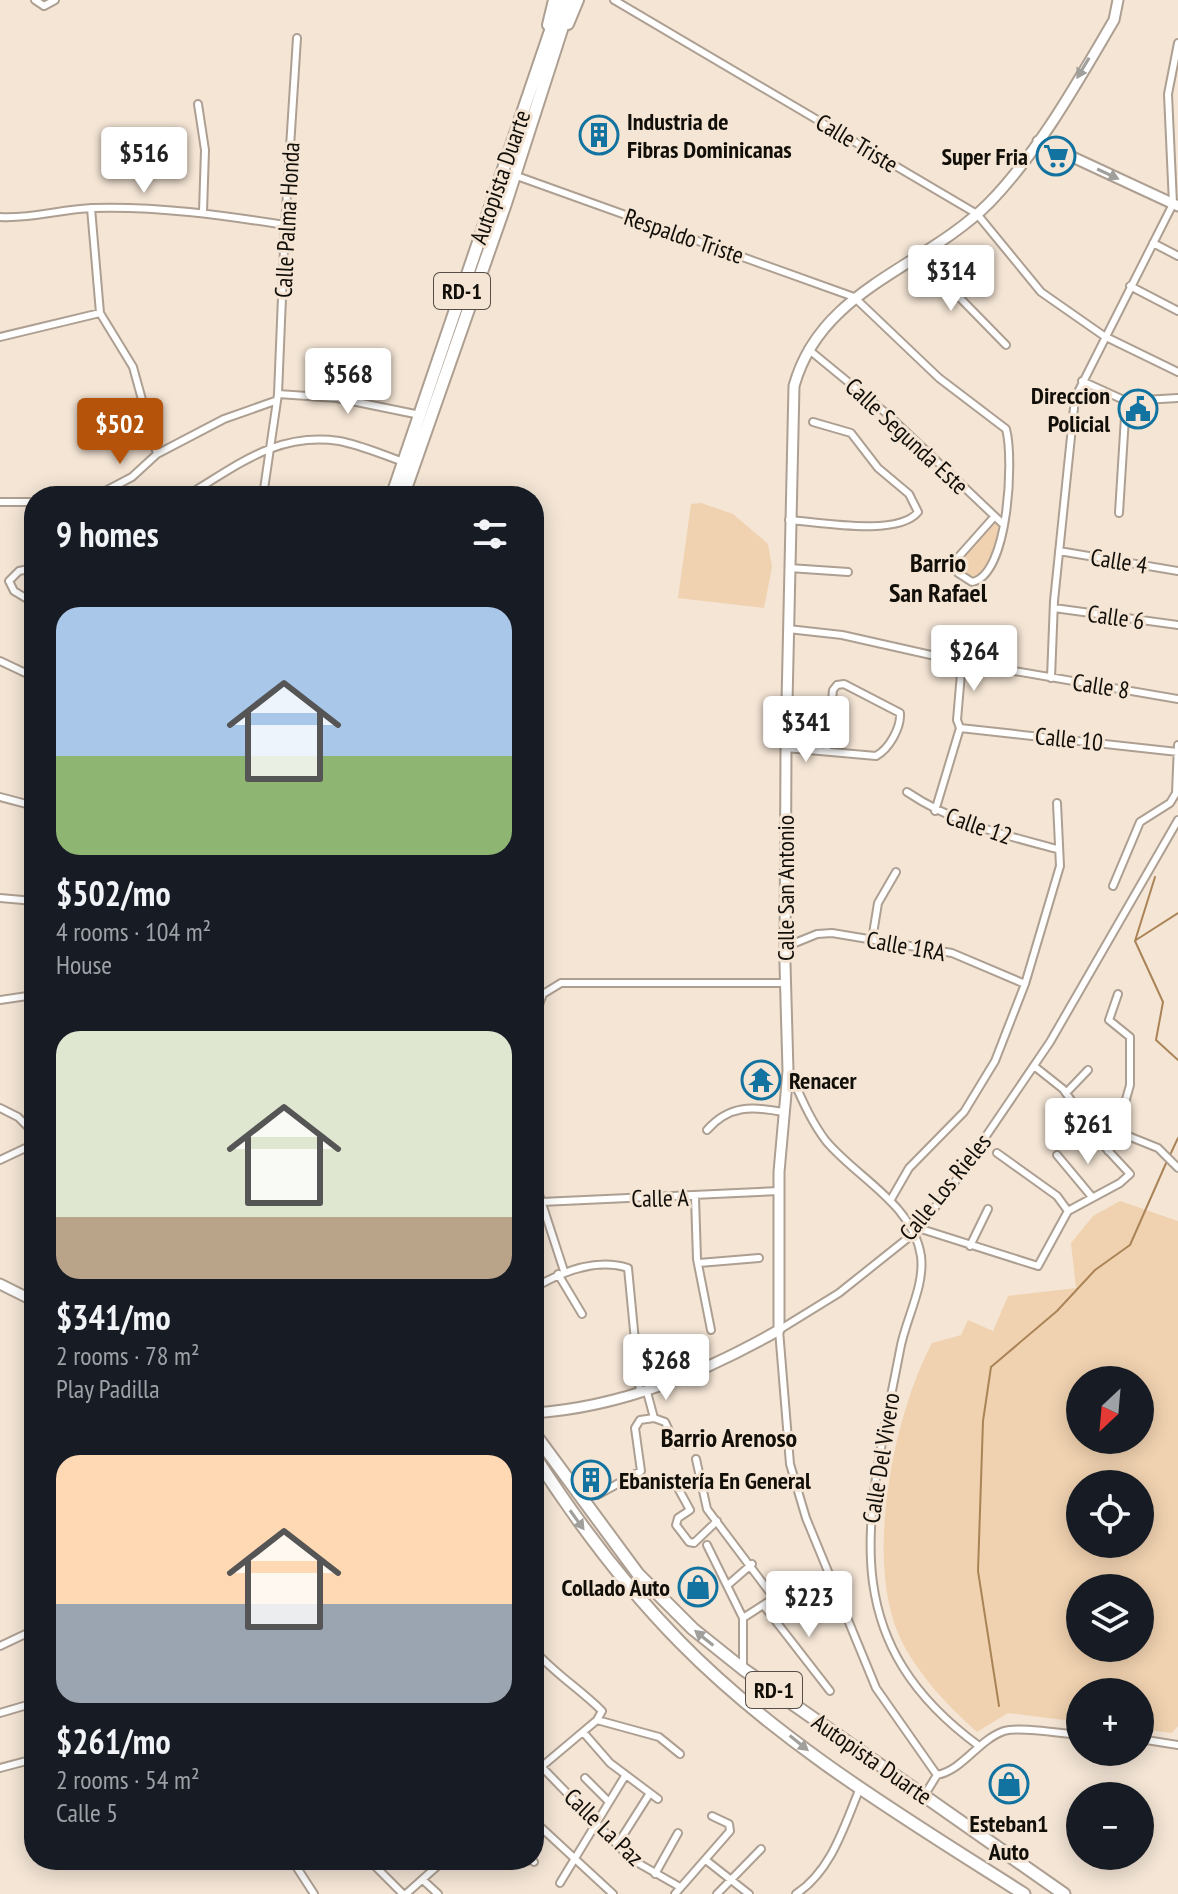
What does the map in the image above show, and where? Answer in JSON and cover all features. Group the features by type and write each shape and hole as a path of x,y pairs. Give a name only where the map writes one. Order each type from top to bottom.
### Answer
{"highway":[{"name":"RD-1","path":"536,87 561,0"},
{"name":"RD-1","path":"536,87 571,0"},
{"name":"Autopista Duarte","path":"406,486 514,175 536,87"},
{"name":"Autopista Duarte","path":"396,486 536,87"},
{"name":"Autopista Duarte","path":"544,1447 638,1574 693,1629 743,1669 1064,1894"},
{"name":"Autopista Duarte","path":"544,1470 601,1553 680,1641 736,1693 860,1788 1024,1894"}],"main road":[{"path":"536,87 554,0"},
{"path":"536,87 578,0"}],"street":[{"path":"35,0 44,6 55,0"},
{"name":"Calle Triste","path":"614,0 977,214"},
{"name":"Calle San Antonio","path":"937,1775 876,1688 806,1518 790,1464 779,1330 780,1191 788,1071 785,983 786,748 794,386 808,349 831,318 854,297 949,238 977,214 1038,141 1114,20 1118,0"},
{"name":"Calle Palma Honda","path":"264,486 277,398 297,38"},
{"path":"1051,678 1054,608 1075,398 1104,336 1175,205 1168,94 1178,43"},
{"path":"198,104 205,150 203,212"},
{"path":"1038,141 1175,205"},
{"name":"Respaldo Triste","path":"514,175 854,297"},
{"path":"0,217 25,218 91,208 203,212 285,225"},
{"path":"91,208 100,313 133,367 157,454"},
{"path":"977,214 1041,292 1104,336 1178,372"},
{"path":"1153,243 1178,256"},
{"path":"920,257 1006,345"},
{"path":"1130,286 1178,311"},
{"path":"854,297 939,378 1006,429 1007,505 1004,525 985,576 977,582 966,580 954,568 956,557 994,517"},
{"path":"0,337 100,313"},
{"name":"Calle Segunda Este","path":"808,349 886,413 1004,525"},
{"path":"1082,381 1126,401 1178,398"},
{"path":"115,486 132,477 157,454 224,419 277,398 337,398 420,415"},
{"path":"1119,513 1126,401"},
{"path":"789,520 889,526 912,518 918,512 909,494 878,468 851,433 813,422"},
{"path":"203,486 270,446 299,440 340,441 404,462"},
{"path":"0,502 24,502"},
{"name":"Calle 4","path":"1059,551 1178,571"},
{"path":"789,568 848,572"},
{"path":"24,570 9,581 14,591 24,597"},
{"name":"Calle 6","path":"1054,608 1178,625"},
{"name":"Calle 8","path":"788,629 842,635 962,662 1178,699"},
{"path":"0,661 24,672"},
{"path":"935,811 960,728 957,720 962,662"},
{"path":"786,748 827,750 869,757 881,753 900,724 900,713 844,684 837,685 833,690 827,750"},
{"name":"Calle 10","path":"960,728 1178,752"},
{"path":"1113,886 1140,822 1170,803 1176,793 1178,745"},
{"name":"Calle 12","path":"907,792 935,811 1017,840 1057,849"},
{"path":"0,797 24,803"},
{"path":"890,1201 909,1168 948,1132 984,1082 1025,984 1060,866 1057,803"},
{"name":"Calle Los Rieles","path":"544,1411 644,1393 714,1365 827,1301 916,1231 974,1157 1034,1066 1178,820"},
{"path":"872,940 878,903 896,872"},
{"path":"0,898 24,900"},
{"name":"Calle 1RA","path":"785,947 817,934 872,940 952,953 1025,984"},
{"path":"544,993 561,983 785,983"},
{"path":"1118,994 1109,1020 1130,1037 1130,1085 1118,1128 1123,1134 1136,1137 1164,1154 1178,1168"},
{"path":"0,1000 24,996"},
{"path":"788,1071 826,1140 890,1201 916,1231 1040,1265 1053,1234 1068,1211 1120,1183 1130,1172 1108,1151 1066,1093 1034,1066"},
{"path":"1066,1093 1088,1070"},
{"path":"707,1130 721,1114 758,1107 783,1112"},
{"path":"0,1108 24,1123"},
{"path":"1108,1151 1123,1134"},
{"path":"0,1160 24,1149"},
{"path":"997,1153 1057,1196 1068,1211"},
{"path":"1057,1155 1092,1197"},
{"name":"Calle A","path":"544,1202 780,1191"},
{"path":"695,1197 699,1263 711,1330"},
{"path":"970,1246 988,1209"},
{"path":"544,1212 561,1272 582,1314"},
{"name":"Calle Del Vivero","path":"916,1231 921,1269 886,1418 871,1508 869,1568 880,1614 899,1662 927,1702 979,1746"},
{"path":"699,1263 759,1258"},
{"path":"544,1282 561,1272 619,1265 628,1268 644,1393 654,1418"},
{"path":"0,1284 24,1296"},
{"path":"597,1495 641,1471 636,1423 654,1418 665,1422 676,1445"},
{"path":"696,1459 704,1502 774,1598 743,1618"},
{"path":"678,1488 690,1510 678,1518 676,1525 689,1542 694,1543 717,1521"},
{"path":"707,1545 729,1584 743,1618 743,1669"},
{"path":"729,1584 752,1564"},
{"path":"764,1606 830,1691"},
{"path":"0,1646 24,1635"},
{"path":"544,1661 555,1674 581,1690 602,1711 597,1720 544,1764"},
{"path":"0,1713 24,1706"},
{"path":"597,1720 659,1737 680,1754"},
{"path":"924,1796 937,1775 947,1773 979,1746 1006,1730 1066,1734"},
{"path":"583,1732 625,1776 658,1799"},
{"path":"1154,1740 1178,1745"},
{"path":"0,1768 24,1762"},
{"name":"Calle La Paz","path":"544,1768 617,1845 678,1891"},
{"path":"560,1883 625,1776"},
{"path":"585,1778 609,1802"},
{"path":"796,1894 813,1881 833,1853 860,1788"},
{"path":"617,1845 650,1793"},
{"path":"678,1891 707,1861 731,1827 712,1816"},
{"path":"544,1831 613,1894"},
{"path":"655,1874 678,1833"},
{"path":"717,1894 761,1849"},
{"path":"707,1861 749,1894"},
{"path":"298,1870 314,1894"},
{"path":"379,1870 404,1894 434,1870"},
{"path":"423,1880 438,1894"}],"shaded area":[{"path":"701,503 733,514 768,544 772,567 764,608 678,598 691,504"},
{"path":"995,523 1000,529 999,536 996,550 986,568 976,579 960,571 956,564"},
{"path":"1120,1201 1178,1221 1178,1726 1172,1733 1154,1731 1154,1678 1066,1678 1066,1720 1008,1713 977,1732 945,1702 918,1669 903,1644 891,1612 885,1575 884,1534 888,1492 905,1410 932,1343 961,1335 968,1320 993,1331 1008,1296 1076,1288 1071,1243 1093,1216"}],"waterway":[{"path":"1155,877 1135,941 1163,1002 1156,1040 1178,1060"},
{"path":"1136,940 1178,913"},
{"path":"1170,1155 1178,1138"},
{"path":"999,1706 978,1571 983,1421 991,1367 1057,1311 1095,1270 1130,1245 1167,1161"}],"place":[{"name":"Industria de Fibras Dominicanas","path":"599,135"},
{"name":"Super Fria","path":"1056,156"},
{"name":"Direccion Policial","path":"1138,409"},
{"name":"Renacer","path":"761,1080"},
{"name":"Ebanistería En General","path":"591,1480"},
{"name":"Collado Auto","path":"698,1587"},
{"name":"Esteban1 Auto","path":"1009,1784"}],"district":[{"name":"Barrio San Rafael","path":"938,577"},
{"name":"Barrio Arenoso","path":"729,1437"}]}
